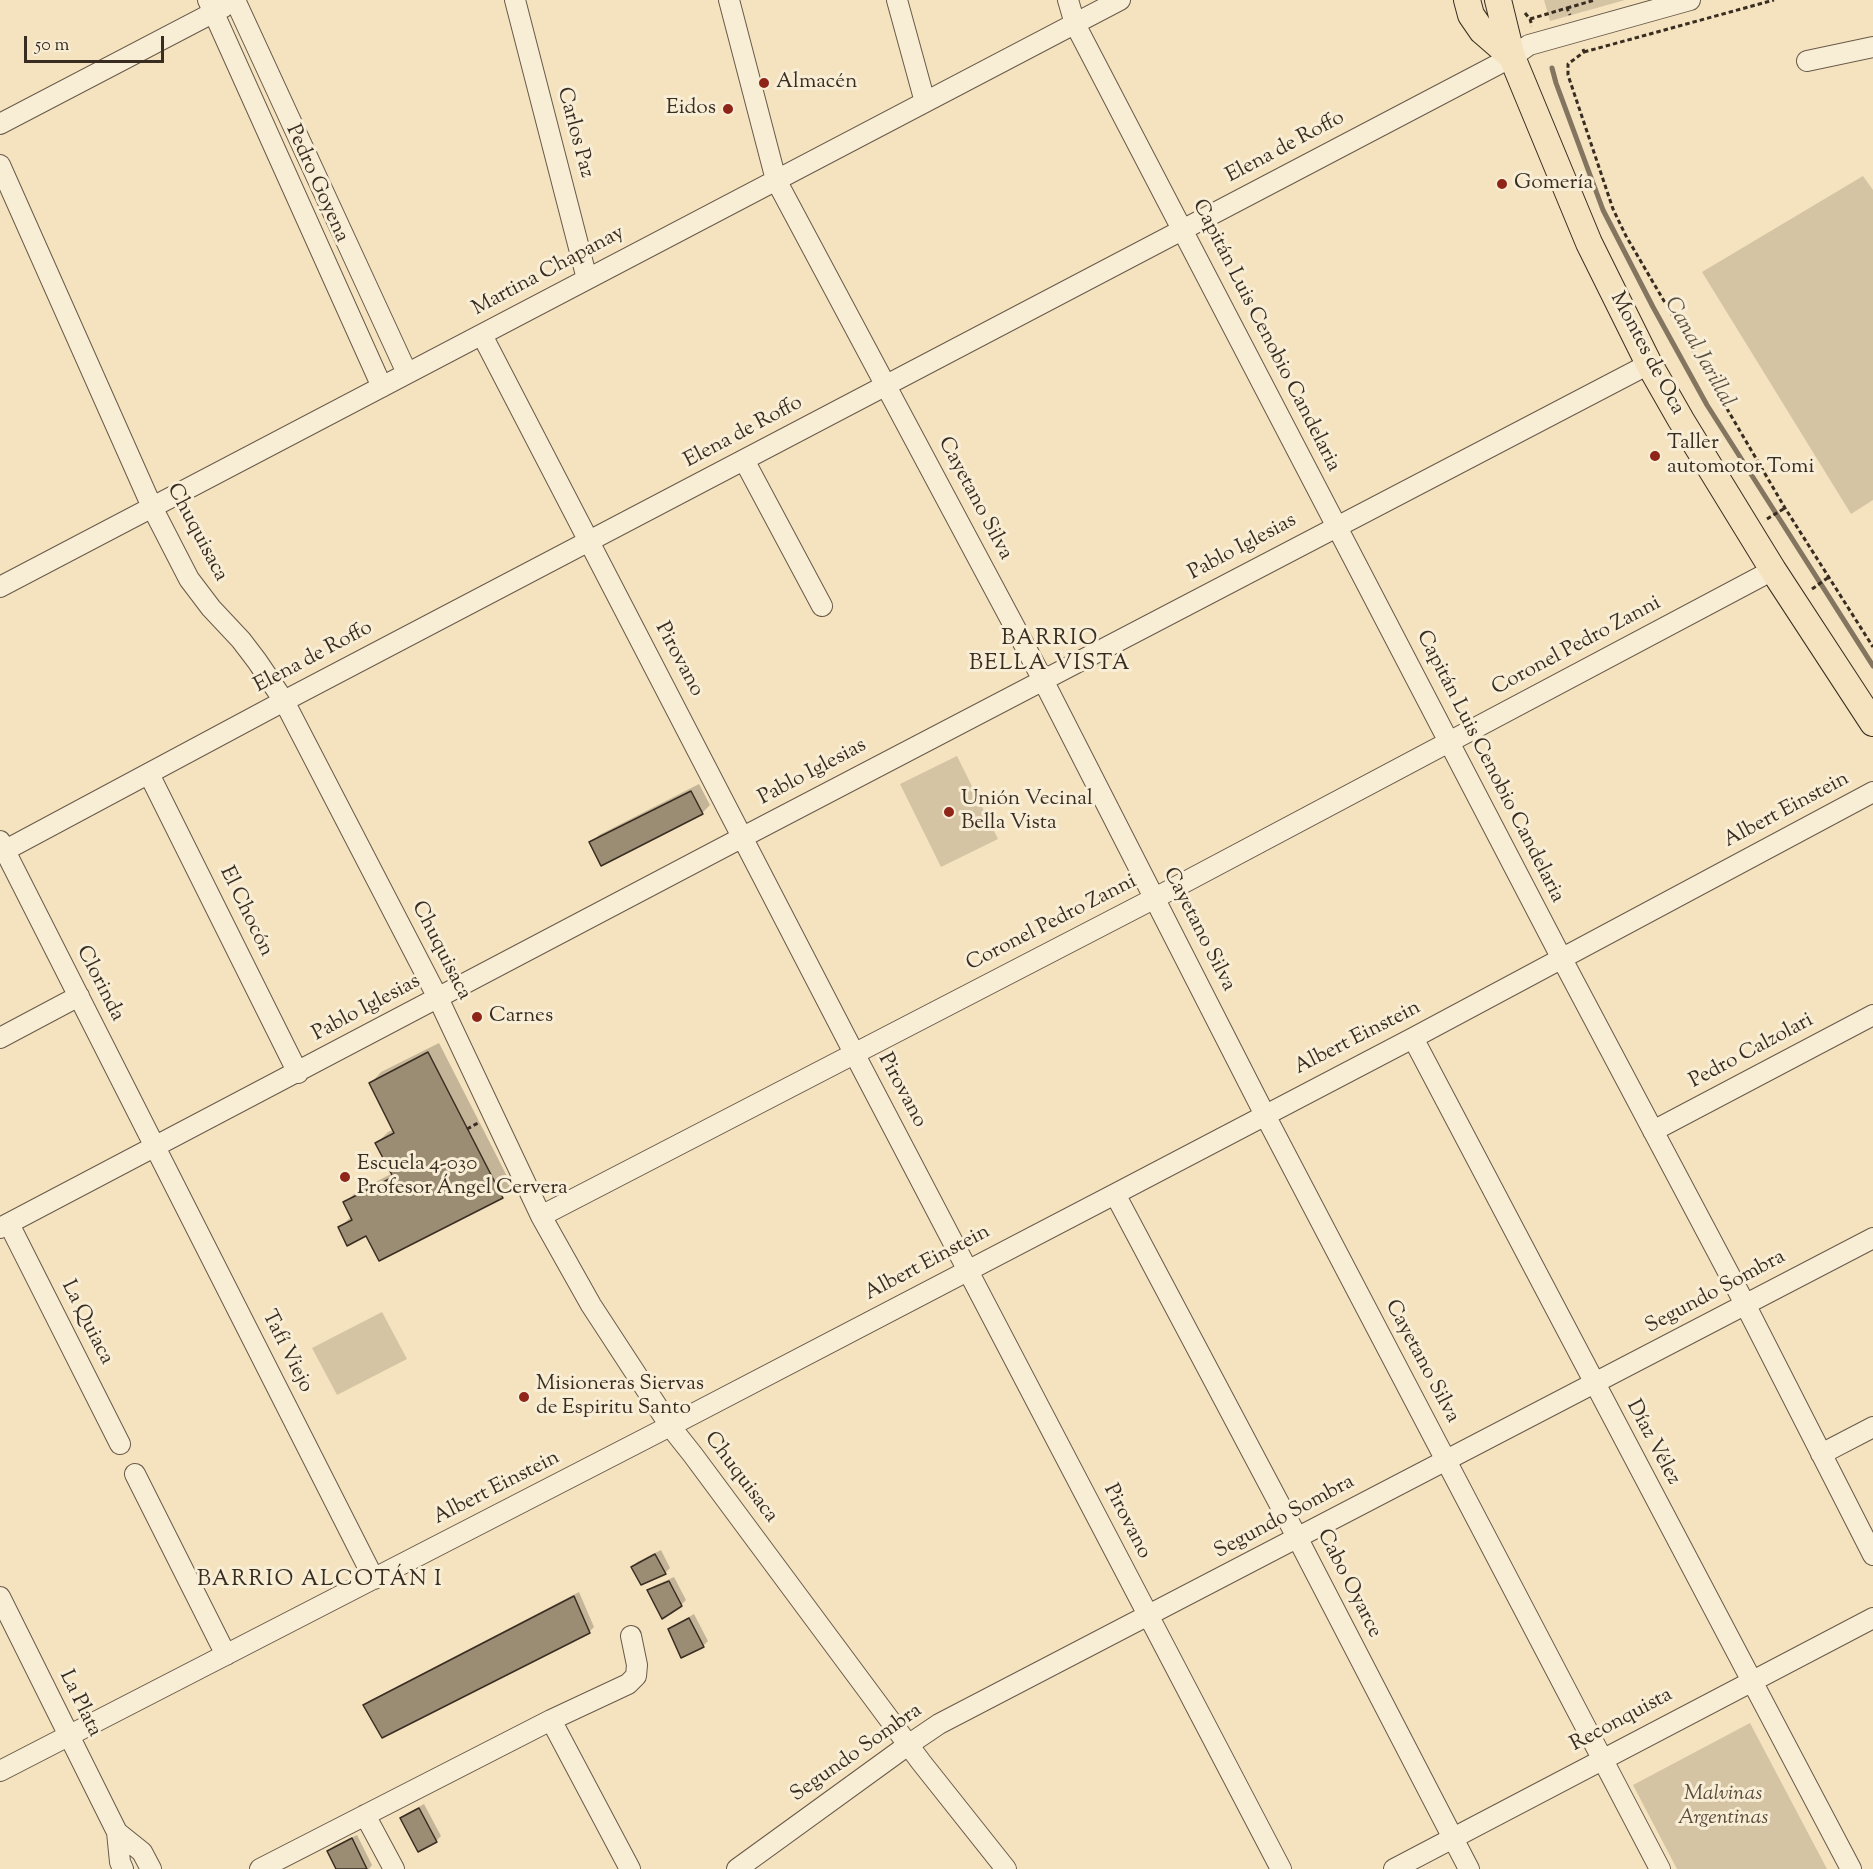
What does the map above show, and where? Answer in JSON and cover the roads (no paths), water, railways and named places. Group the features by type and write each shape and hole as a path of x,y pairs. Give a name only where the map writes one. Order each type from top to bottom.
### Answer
{"main road":[{"name":"Montes de Oca","path":"1467,0 1471,15 1482,31 1512,57"},
{"name":"Montes de Oca","path":"1498,0 1512,57 1589,243 1649,364 1773,570 1873,723"}],"street":[{"path":"0,124 210,6 236,0"},
{"name":"Pedro Goyena","path":"236,0 407,373"},
{"name":"Carlos Paz","path":"515,0 587,279"},
{"name":"Cayetano Silva","path":"729,0 776,180 1043,680 1265,1114 1660,1869"},
{"path":"897,0 925,102"},
{"name":"Capitán Luis Cenobio Candelaria","path":"1068,0 1075,24 1562,959 1745,1304 1873,1554"},
{"name":"Martina Chapanay","path":"0,587 1120,0"},
{"name":"Elena de Roffo","path":"2,848 149,774 1512,57 1529,45 1690,0"},
{"name":"Pedro Goyena","path":"210,6 382,387"},
{"path":"1807,61 1873,47"},
{"name":"Chuquisaca","path":"0,165 152,507 196,591 252,654 284,701 438,998 541,1216 591,1305 670,1426 908,1744 1005,1869"},
{"name":"Pirovano","path":"482,335 1281,1869"},
{"name":"Pablo Iglesias","path":"4,1226 1649,364"},
{"path":"744,460 822,606"},
{"name":"Coronel Pedro Zanni","path":"541,1216 1155,898 1773,570"},
{"name":"El Chocón","path":"149,774 298,1072"},
{"name":"Albert Einstein","path":"0,1771 1115,1194 1562,959 1873,792"},
{"name":"Clorinda","path":"2,848 155,1148"},
{"path":"0,1038 79,996"},
{"name":"Pedro Calzolari","path":"1653,1131 1873,1015"},
{"name":"Díaz Vélez","path":"1413,1038 1851,1869"},
{"name":"Tafí Viejo","path":"155,1148 374,1579"},
{"name":"Cabo Oyarce","path":"1115,1194 1298,1539 1469,1869"},
{"name":"La Quiaca","path":"4,1226 120,1444"},
{"name":"Segundo Sombra","path":"737,1869 908,1744 939,1724 1873,1238"},
{"path":"1821,1454 1873,1427"},
{"path":"135,1474 226,1655"},
{"name":"La Plata","path":"0,1597 117,1832"},
{"name":"Reconquista","path":"1394,1869 1873,1618"},
{"path":"260,1869 550,1720 628,1684 636,1676 637,1665 631,1636"},
{"path":"550,1720 630,1869"},
{"path":"365,1815 394,1869"},
{"path":"117,1832 120,1862 123,1869"},
{"path":"117,1832 142,1852 151,1869"}],"waterway":[{"name":"Canal Jarillal","path":"1552,68 1603,210 1653,307 1707,405 1873,666"}],"place":[{"name":"Almacén","path":"764,83"},
{"name":"Eidos","path":"728,109"},
{"name":"Gomería","path":"1502,184"},
{"name":"Taller automotor Tomi","path":"1655,456"},
{"name":"Unión Vecinal Bella Vista","path":"949,812"},
{"name":"Carnes","path":"477,1017"},
{"name":"Escuela 4-030 Profesor Ángel Cervera","path":"345,1177"},
{"name":"Misioneras Siervas de Espiritu Santo","path":"524,1397"}],"district":[{"name":"BARRIO BELLA VISTA","path":"1050,652"},
{"name":"BARRIO ALCOTÁN I","path":"320,1581"}],"park label":[{"name":"Malvinas Argentinas","path":"1723,1807"}]}
